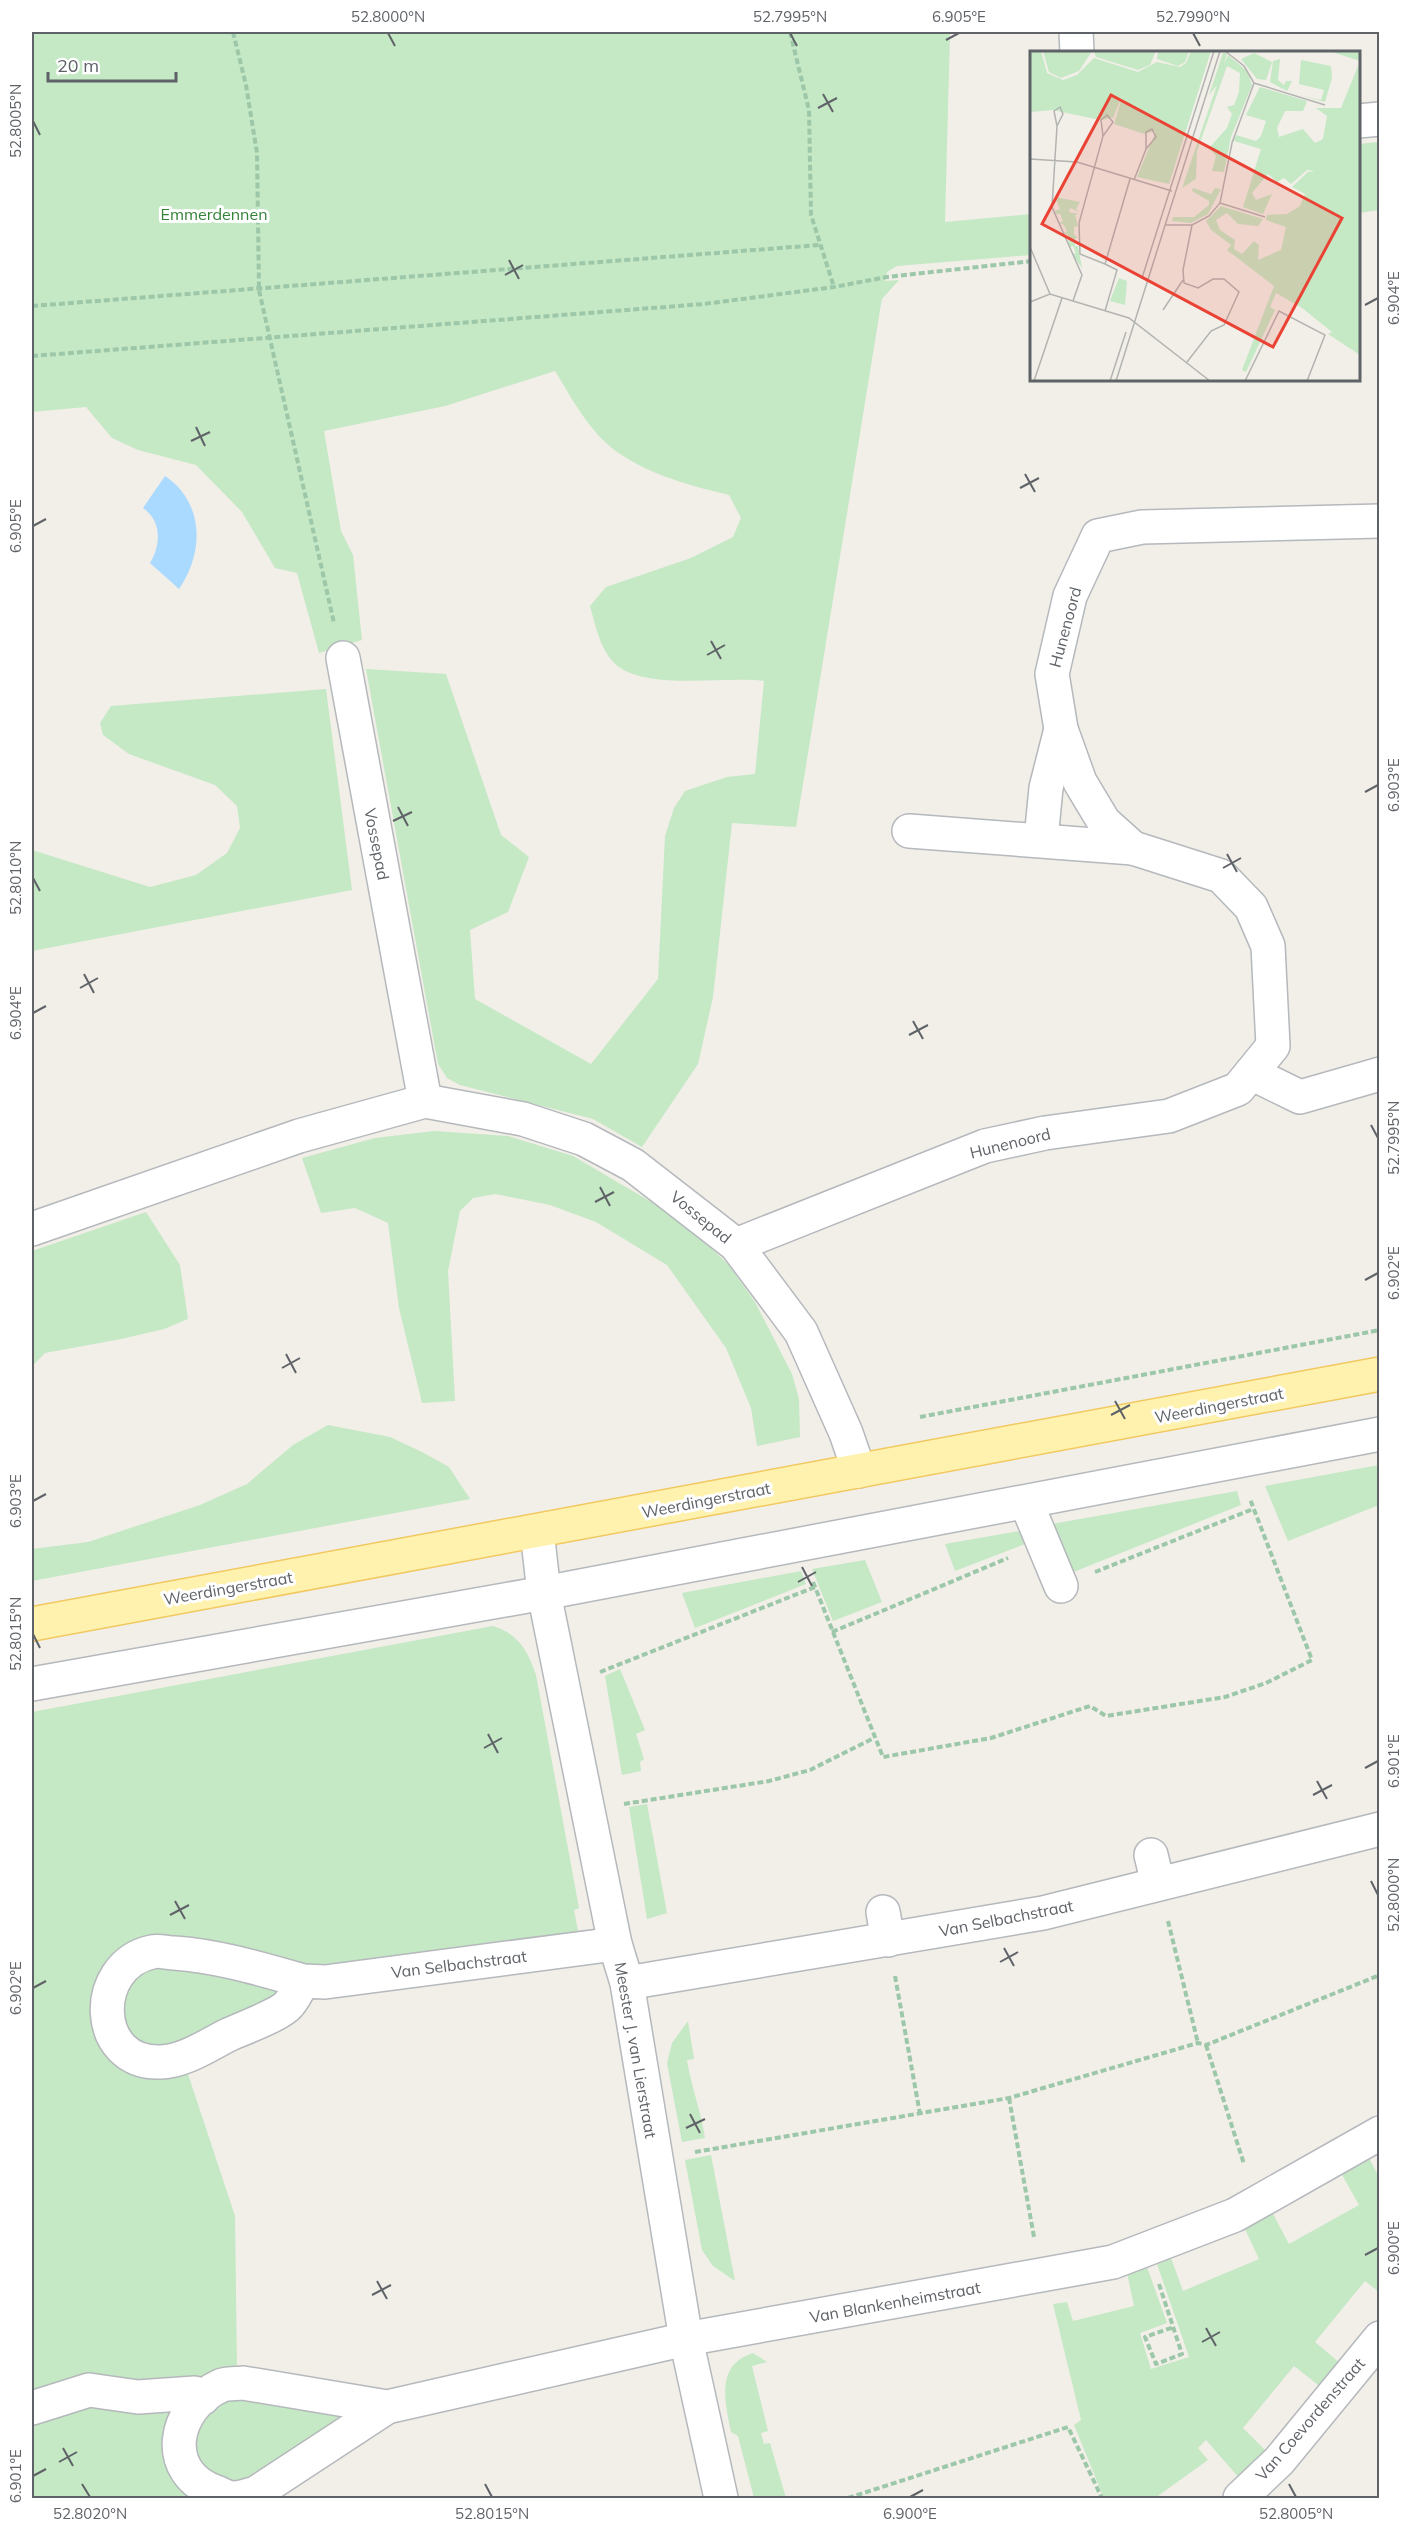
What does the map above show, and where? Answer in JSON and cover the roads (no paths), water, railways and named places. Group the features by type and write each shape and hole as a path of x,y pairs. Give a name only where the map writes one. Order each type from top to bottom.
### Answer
{"main road":[{"name":"Weerdingerstraat","path":"32,1624 1380,1374"}],"street":[{"path":"1076,32 1077,51"},
{"path":"1360,121 1380,119"},
{"name":"Hunenoord","path":"736,1245 985,1146 1045,1133 1169,1116 1238,1089 1273,1046 1268,946 1251,908 1221,876 1133,848 1104,822 1080,782 1061,729 1052,674 1070,596 1098,536 1142,527 1380,521"},
{"name":"Vossepad","path":"343,658 425,1101"},
{"path":"1041,839 1046,788 1061,729"},
{"path":"909,831 991,839 1041,839 1133,848"},
{"path":"1251,1073 1300,1097 1380,1074"},
{"name":"Vossepad","path":"32,1229 299,1136 425,1101 523,1119 584,1139 633,1165 736,1245 801,1332 846,1432 859,1471"},
{"path":"32,1684 798,1546 1380,1434"},
{"path":"1026,1502 1061,1586"},
{"name":"Meester J. van Lierstraat","path":"537,1531 544,1593 615,1944 627,1983 686,2339 721,2499"},
{"name":"Van Selbachstraat","path":"627,1983 886,1926 1043,1913 1155,1870 1380,1829"},
{"name":"Van Selbachstraat","path":"303,1981 288,2006 186,2056 161,2062 138,2059 125,2050 112,2035 106,2019 107,2000 114,1981 126,1965 152,1952 197,1955 303,1981 325,1982 615,1944"},
{"name":"Van Blankenheimstraat","path":"387,2407 243,2383 220,2386 188,2412 180,2429 179,2451 184,2470 205,2489 232,2498 256,2493 275,2483 387,2407 686,2339 1113,2262 1235,2215 1380,2133"},
{"name":"Van Coevordenstraat","path":"1240,2499 1279,2460 1380,2338"},
{"path":"32,2408 89,2390 138,2397 195,2393 204,2398"}],"water":[{"path":"165,476 188,500 194,514 196,529 193,560 179,589 150,563 156,549 158,534 154,520 143,508"}],"park label":[{"name":"Emmerdennen","path":"214,214"}]}
